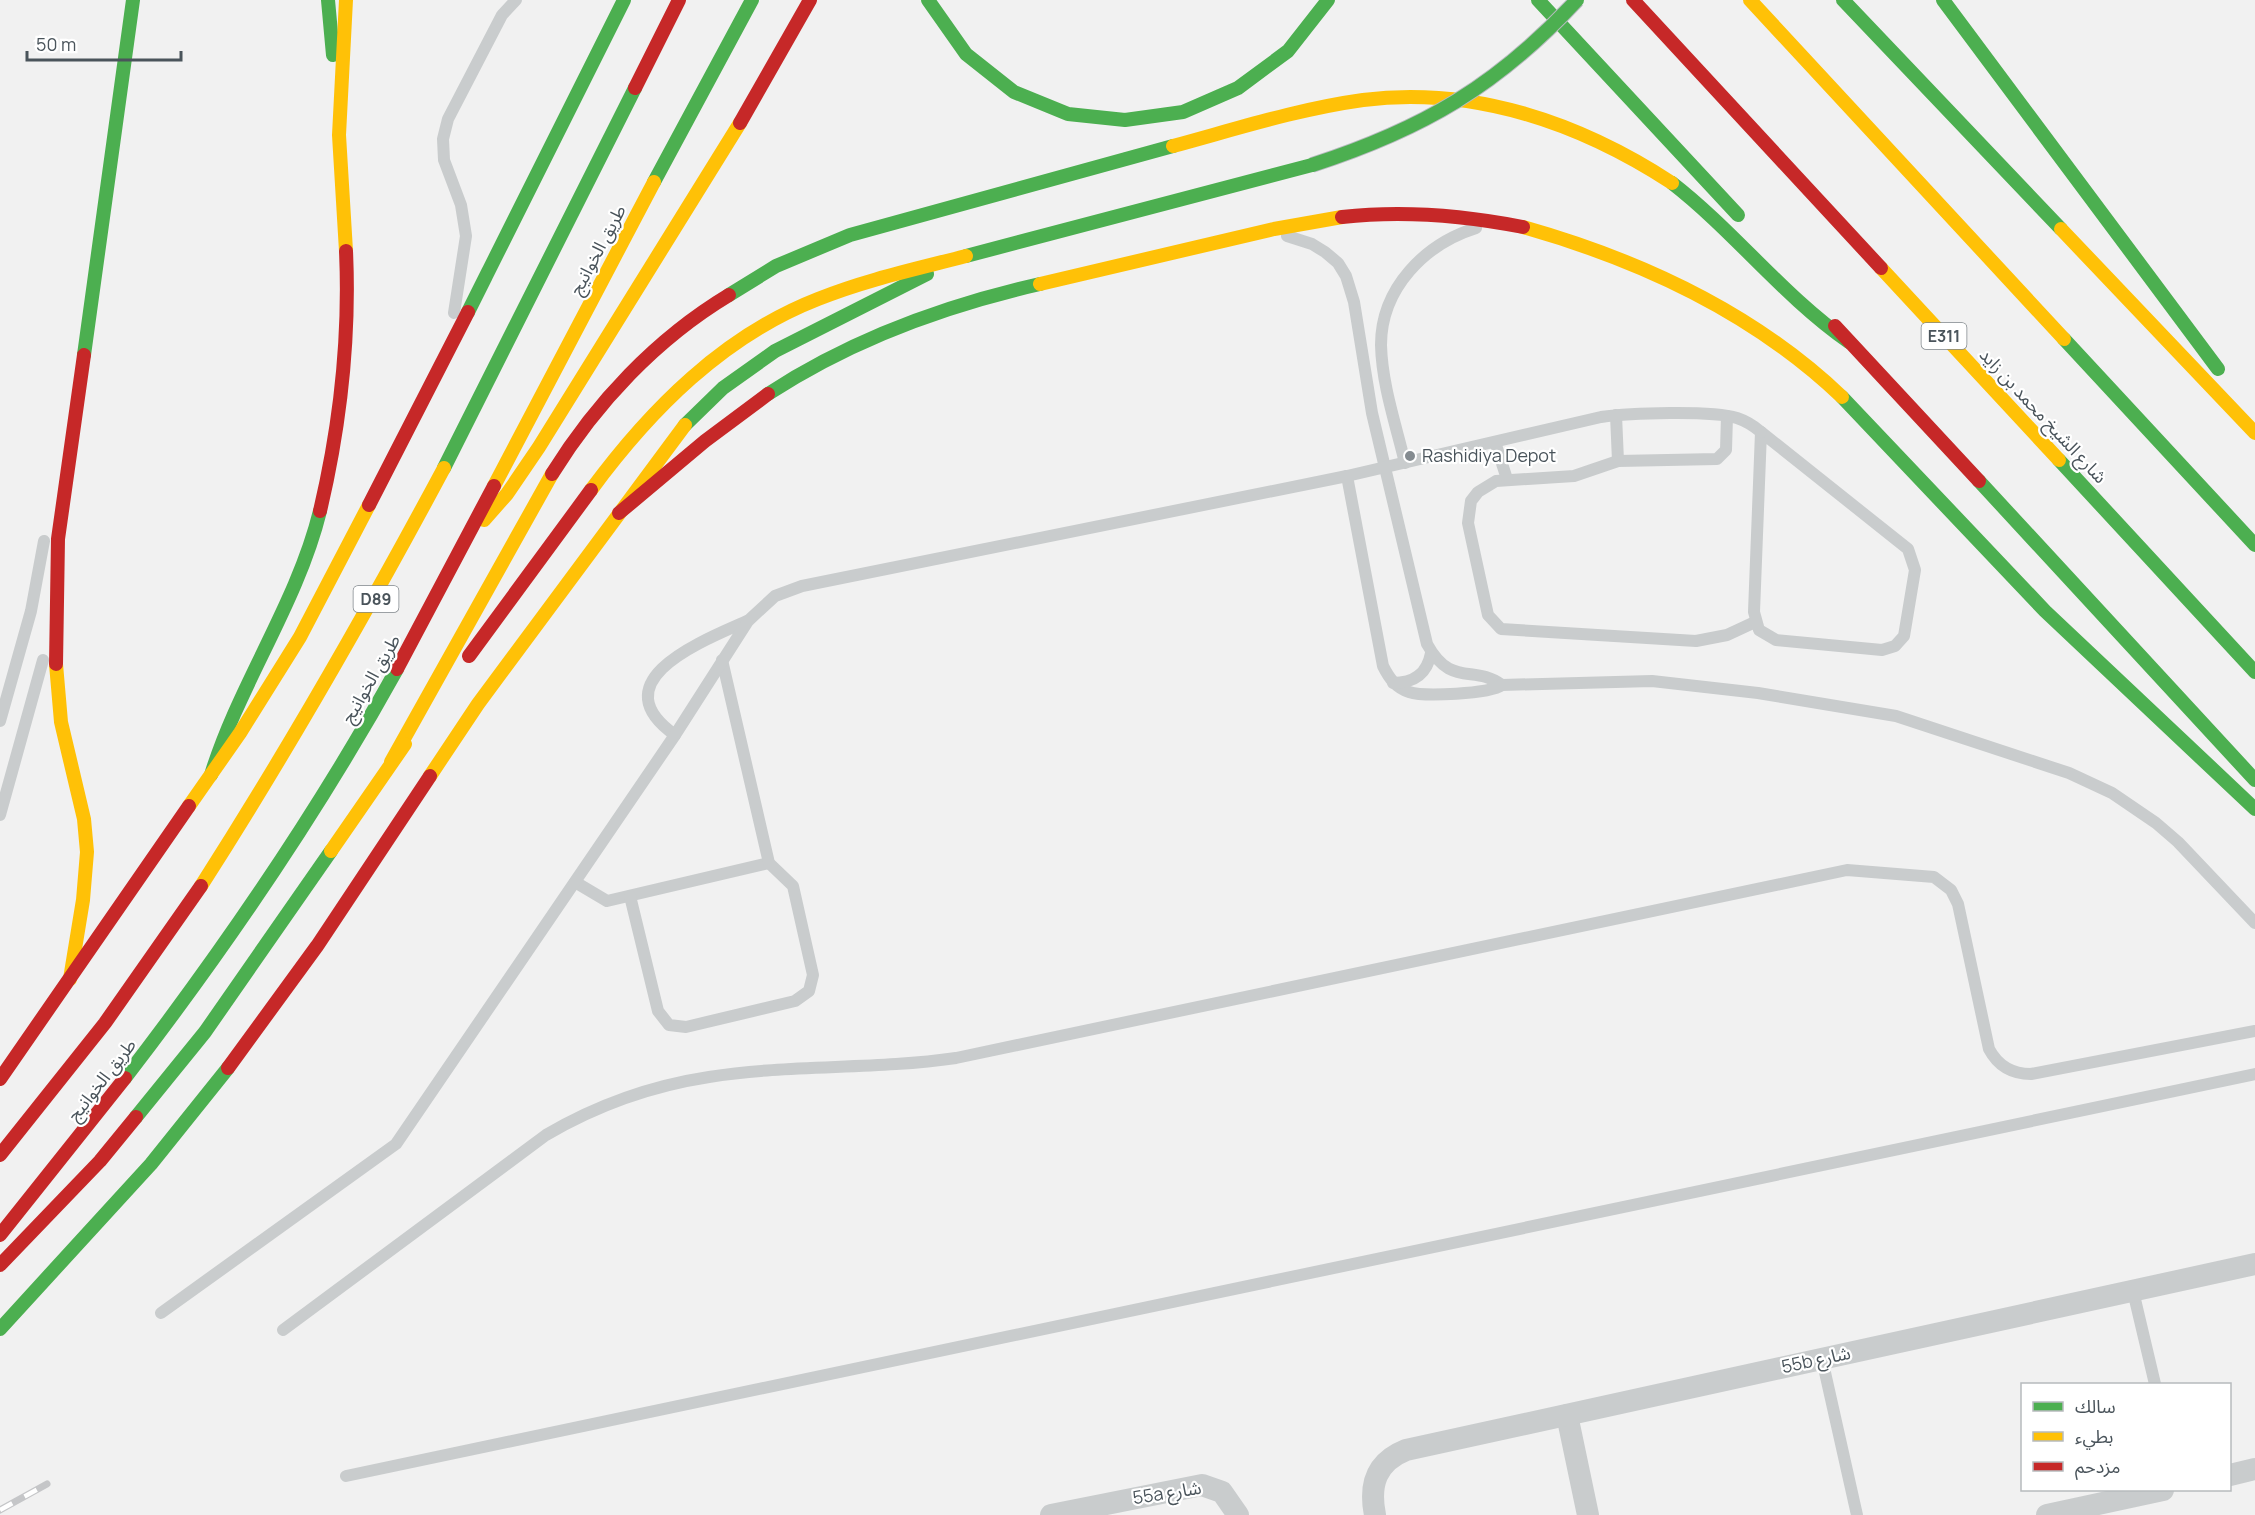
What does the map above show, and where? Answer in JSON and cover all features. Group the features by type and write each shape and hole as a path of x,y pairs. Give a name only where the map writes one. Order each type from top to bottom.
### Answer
{"main road":[{"path":"70,979 84,897 87,850 80,796 61,724 57,688 57,585 62,501 133,0"},
{"path":"211,775 224,733 297,580 326,494 341,403 347,335 347,278 328,0"},
{"path":"339,135 344,76 346,0"},
{"path":"0,1079 211,775 300,637 446,357 624,0"},
{"name":"طريق الخوانيج","path":"0,1155 69,1069 182,915 279,765 334,674 424,509 679,0"},
{"name":"طريق الخوانيج","path":"0,1235 120,1087 263,887 384,694 752,0"},
{"path":"468,536 507,494 534,455 714,166 810,0"},
{"path":"928,0 962,50 979,66 1018,93 1040,104 1084,117 1130,121 1164,117 1200,108 1244,87 1284,57 1316,20 1328,0"},
{"path":"1538,0 1751,229"},
{"path":"0,1265 100,1161 205,1032 391,762 621,450 676,390 740,339 811,300 1368,148 1444,113 1484,87 1521,58 1577,0"},
{"name":"شارع الشيخ محمد بن زايد","path":"1633,0 2255,672"},
{"path":"1750,0 2255,545"},
{"path":"1843,0 2255,433"},
{"path":"1943,0 2255,418"},
{"path":"1897,36 2031,197"},
{"path":"391,762 549,477 599,408 644,359 706,308 776,267 850,235 1270,119 1337,103 1394,98 1451,99 1507,108 1562,124 1614,147 1662,176 1707,211 1814,318 1849,342"},
{"path":"619,513 746,409 821,360 861,340 944,308 1302,222 1371,213 1452,214 1513,225 1570,240 1659,275 1742,322 1811,370 1866,421 1971,535 2066,631 2255,808"},
{"path":"0,1329 151,1164 227,1069 317,946 477,704 678,431 723,388 748,369 802,336 960,258"},
{"path":"1789,273 1849,342 2255,780"}],"street":[{"name":"55b شارع","path":"1375,1515 1372,1489 1380,1467 1406,1450 2255,1264"},
{"path":"1567,1415 1588,1515"},
{"path":"2231,1475 2255,1469"},
{"name":"55a شارع","path":"1051,1515 1182,1487 1202,1485 1213,1487 1229,1499 1238,1515"},
{"path":"2047,1515 2107,1509 2160,1491"}],"lane":[{"path":"446,357 466,236 461,205 444,160 444,128 502,15 516,0"},
{"path":"1406,463 1383,368 1383,325 1396,291 1415,264 1442,242 1459,234 1494,225 1513,225"},
{"path":"1247,236 1280,234 1312,243 1338,262 1346,276 1354,302 1364,370 1385,468 1424,634 1431,653 1448,669 1458,674 1491,679 1502,685"},
{"path":"1364,370 1383,368"},
{"path":"1616,415 1618,461"},
{"path":"161,1313 396,1144 675,735 748,621 766,603 794,588 1347,476 1616,415 1727,416 1746,422 1761,432 1903,543 1912,556 1915,570 1904,636 1895,646 1889,649 1776,640 1767,636 1755,622 1761,432"},
{"path":"1727,416 1726,450 1717,459 1618,461 1574,476 1496,481 1478,492 1467,512 1488,615 1502,629 1696,641 1727,635 1755,622"},
{"path":"1495,442 1507,480"},
{"path":"1347,476 1383,666 1393,683 1408,692 1419,694 1491,691 1502,685 1652,681 1758,693 1896,716 2068,773 2112,793 2156,823 2178,842 2255,923"},
{"path":"0,721 31,611 43,544 62,501"},
{"path":"0,815 40,672 57,585"},
{"path":"675,735 658,723 650,712 647,702 650,684 675,657 688,648 748,621"},
{"path":"1393,683 1411,681 1419,676 1426,670 1431,653"},
{"path":"630,897 662,1018 677,1028 795,1000 809,991 813,983 792,886 769,863 722,660"},
{"path":"575,882 607,901 769,863"},
{"path":"283,1330 546,1135 581,1115 647,1090 738,1073 898,1065 956,1058 1836,871 1869,870 1934,877 1952,890 1958,904 1989,1049 1998,1063 2012,1072 2031,1074 2255,1031"},
{"path":"346,1476 2255,1074"},
{"path":"2133,1291 2155,1383"},
{"path":"1822,1359 1857,1515"}],"railway":[{"path":"0,1510 47,1484"}],"traffic: fast":[{"path":"84,355 133,0"},
{"path":"328,0 333,55"},
{"path":"468,312 624,0"},
{"path":"654,182 752,0"},
{"path":"928,0 966,54 1014,92 1068,114 1125,120 1183,112 1238,88 1288,51 1328,0"},
{"path":"1538,0 1738,215"},
{"path":"1312,165 1389,136 1424,120 1456,101 1487,81 1517,57 1577,0"},
{"path":"1843,0 2061,229"},
{"path":"1943,0 2218,369"},
{"path":"444,468 635,88"},
{"path":"729,295 776,266 850,235 1173,146"},
{"path":"966,256 1312,165"},
{"path":"1672,183 1717,222 1802,305 1849,342"},
{"path":"685,425 723,388 775,351 927,274"},
{"path":"768,394 832,357 899,327 968,303 1040,284"},
{"path":"2064,339 2255,545"},
{"path":"1842,397 2045,611 2255,809"},
{"path":"2059,460 2255,672"},
{"path":"1979,481 2255,780"},
{"path":"211,775 237,708 297,579 320,511"},
{"path":"125,1078 199,979 303,827 397,669"},
{"path":"136,1117 205,1032 331,851"},
{"path":"0,1329 151,1164 228,1068"}],"traffic: slow":[{"path":"346,0 339,135 346,251"},
{"path":"1750,0 2064,339"},
{"path":"1173,146 1267,120 1339,104 1404,97 1445,99 1485,104 1563,127 1601,143 1672,183"},
{"path":"484,520 507,494 539,447 740,123"},
{"path":"494,486 654,182"},
{"path":"1040,284 1274,229 1342,217"},
{"path":"1523,227 1610,256 1693,293 1771,339 1842,397"},
{"path":"2061,229 2255,433"},
{"path":"591,490 614,460 664,404 691,378 751,333 783,315 836,292 966,256"},
{"path":"1881,268 2059,460"},
{"path":"430,776 478,704 685,425"},
{"path":"201,886 327,679 444,468"},
{"path":"391,762 552,474"},
{"path":"189,806 240,733 300,637 369,505"},
{"path":"56,664 61,722 84,819 87,852 83,900 70,979"},
{"path":"331,851 405,744"}],"traffic: jam":[{"path":"635,88 679,0"},
{"path":"740,123 810,0"},
{"path":"1633,0 1881,268"},
{"path":"1342,217 1388,214 1433,215 1478,219 1523,227"},
{"path":"320,511 333,447 342,382 345,350 346,251"},
{"path":"552,474 588,422 630,374 702,312 729,295"},
{"path":"369,505 468,312"},
{"path":"1835,326 1979,481"},
{"path":"56,664 58,539 84,355"},
{"path":"619,513 705,441 768,394"},
{"path":"397,669 494,486"},
{"path":"469,656 591,490"},
{"path":"228,1068 317,946 430,776"},
{"path":"0,1079 189,806"},
{"path":"0,1155 105,1023 201,886"},
{"path":"0,1235 125,1078"},
{"path":"0,1265 100,1161 136,1117"}],"place":[{"name":"Rashidiya Depot","path":"1410,456"}]}
